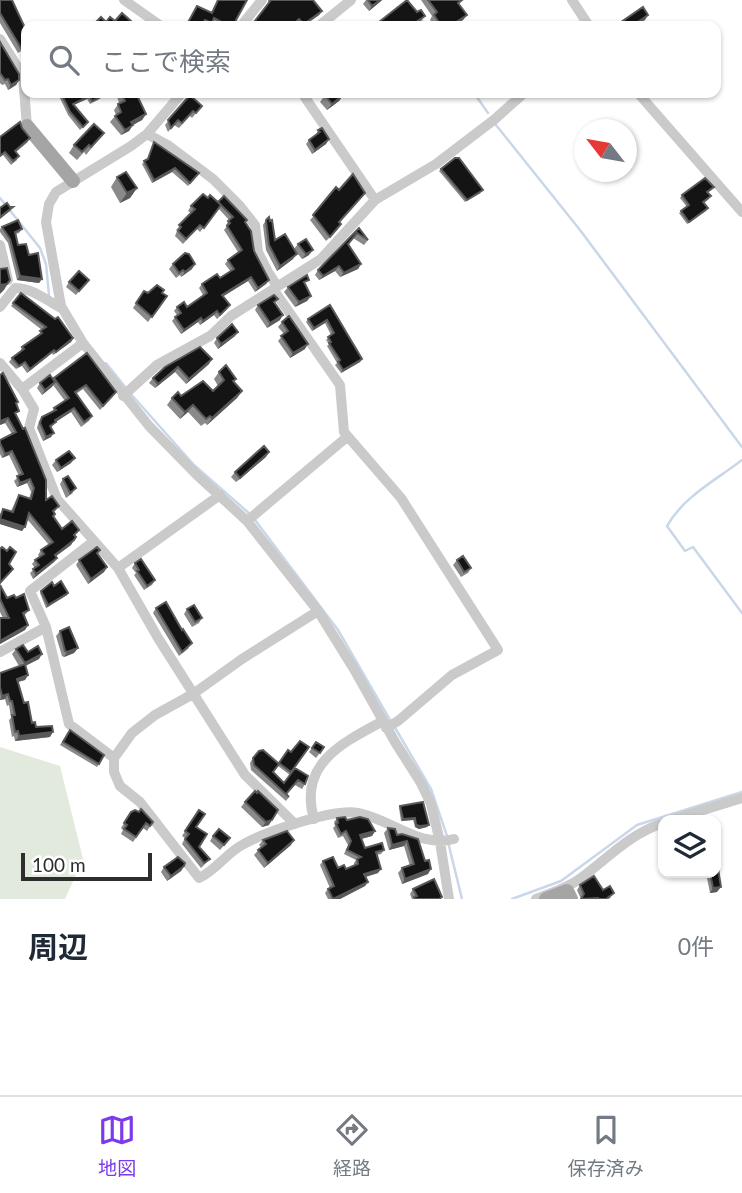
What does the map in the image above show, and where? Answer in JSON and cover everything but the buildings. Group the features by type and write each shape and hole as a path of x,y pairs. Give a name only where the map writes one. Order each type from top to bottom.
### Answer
{"main road":[{"path":"27,126 73,181"},
{"path":"546,899 569,895"}],"street":[{"path":"124,0 153,21"},
{"path":"245,21 262,0"},
{"path":"325,21 351,0"},
{"path":"572,0 586,21"},
{"path":"0,39 21,73"},
{"path":"25,98 27,126"},
{"path":"178,98 146,134 131,146 56,192 47,213 49,243 62,302 83,344 176,454 220,495 250,518 318,611 389,725 431,804 448,841 450,898"},
{"path":"305,98 375,200"},
{"path":"127,393 157,365 209,336 230,316 321,259 375,200 436,164 518,98"},
{"path":"642,98 742,212"},
{"path":"146,134 169,146 214,179 255,225 258,252 268,272 340,386 343,427 347,437 401,498 498,650 452,675 389,725 345,741 324,761 311,788 309,801 314,819"},
{"path":"0,245 11,290"},
{"path":"0,307 15,288 24,288 62,302"},
{"path":"22,389 83,344"},
{"path":"0,363 22,389 34,409 29,428 55,494 118,568 245,775 295,824"},
{"path":"250,518 347,437"},
{"path":"118,568 220,495"},
{"path":"94,541 30,592 46,627 69,724 114,758"},
{"path":"318,611 193,694 155,715 132,733 114,758 114,772 120,786 140,802 199,878 244,844 295,824 338,813 360,813 430,842 448,841"},
{"path":"0,652 46,627"},
{"path":"687,815 742,798"},
{"path":"536,899 579,879 627,839 658,825"},
{"path":"569,895 603,860"}],"shaded area":[{"path":"0,747 60,766 83,859 65,899 0,899"}],"waterway":[{"path":"478,98 488,113"},
{"path":"496,125 580,230 742,447"},
{"path":"0,198 40,248 46,264 49,295"},
{"path":"106,363 126,388"},
{"path":"130,393 194,465 251,515"},
{"path":"742,460 691,497 667,526 685,551 693,547 742,613"},
{"path":"255,520 338,630 390,720"},
{"path":"394,726 431,789 447,836"},
{"path":"512,899 561,881 637,825 742,792"},
{"path":"448,842 462,899"}]}
